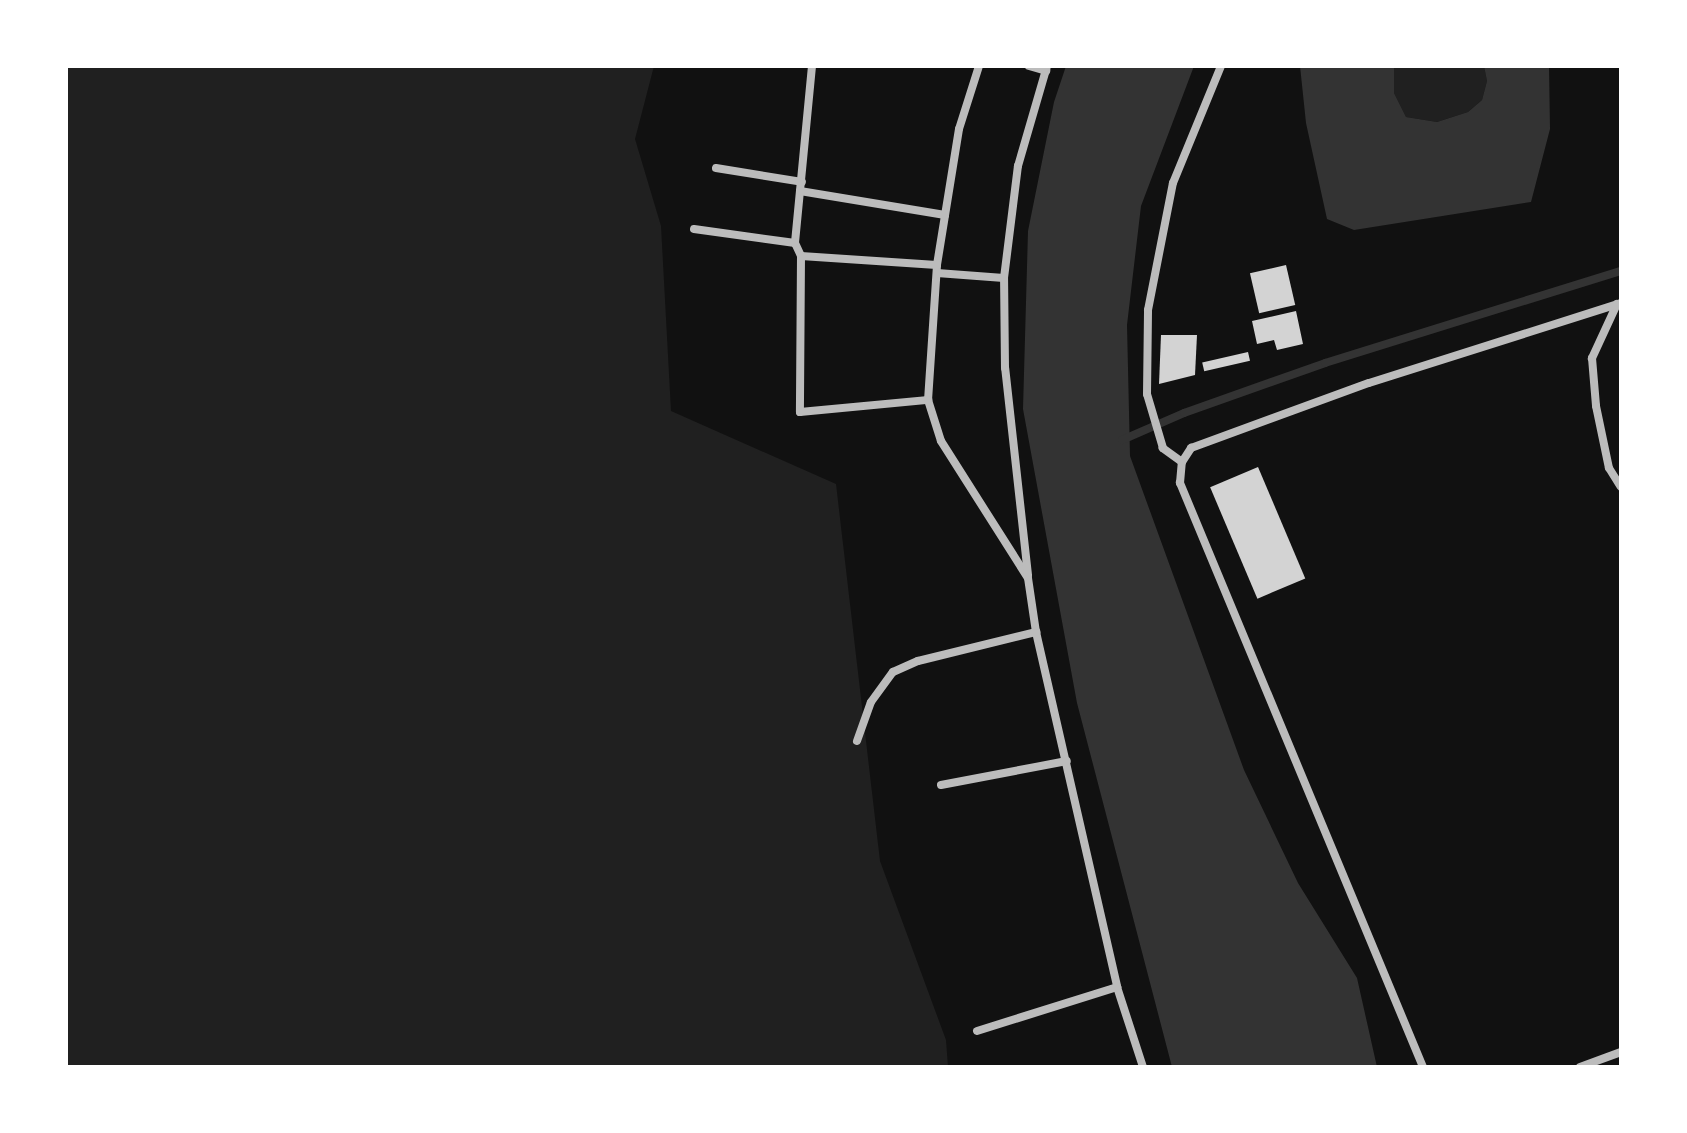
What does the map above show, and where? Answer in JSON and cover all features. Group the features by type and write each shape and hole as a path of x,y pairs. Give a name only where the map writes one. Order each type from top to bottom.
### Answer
{"street":[{"path":"812,66 795,243 801,256 800,412 928,400"},
{"path":"979,66 959,129 945,215 937,269 928,400 941,441 1028,578"},
{"path":"1029,66 1046,68 1018,166 1004,278 1005,368 1028,578 1036,632 1117,987 1143,1067"},
{"path":"1182,462 1163,448 1147,394 1148,310 1173,183 1221,66"},
{"path":"716,168 945,215"},
{"path":"694,229 795,243"},
{"path":"801,256 1004,278"},
{"path":"1423,1067 1180,483 1182,462 1191,448 1369,383 1619,304"},
{"path":"1619,304 1592,358 1596,406 1609,468 1621,487"},
{"path":"857,741 871,702 893,672 918,661 1036,632"},
{"path":"941,785 1067,761"},
{"path":"977,1031 1117,987"},
{"path":"1580,1067 1621,1052"}],"shaded area":[{"path":"66,66 654,66 635,139 661,226 671,411 836,484 880,861 946,1040 948,1067 66,1067"},
{"path":"1066,66 1194,66 1141,206 1127,325 1130,456 1244,770 1298,883 1357,978 1377,1067 1172,1067 1077,703 1023,409 1028,231 1054,102"},
{"path":"1300,66 1394,66 1394,93 1406,117 1437,122 1468,112 1482,100 1487,81 1484,66 1549,66 1550,129 1531,202 1354,230 1327,219 1306,123"},
{"path":"1394,66 1484,66 1487,81 1482,100 1468,112 1437,122 1406,117 1394,93"}],"building":[{"path":"1286,265 1295,305 1259,313 1250,273"},
{"path":"1296,311 1303,344 1277,350 1274,340 1257,344 1252,321"},
{"path":"1161,335 1197,335 1195,375 1159,384"},
{"path":"1248,352 1250,361 1204,371 1202,363"},
{"path":"1258,467 1305,578 1257,599 1210,487"}],"waterway":[{"path":"1122,440 1184,413 1325,363 1621,271"}]}
